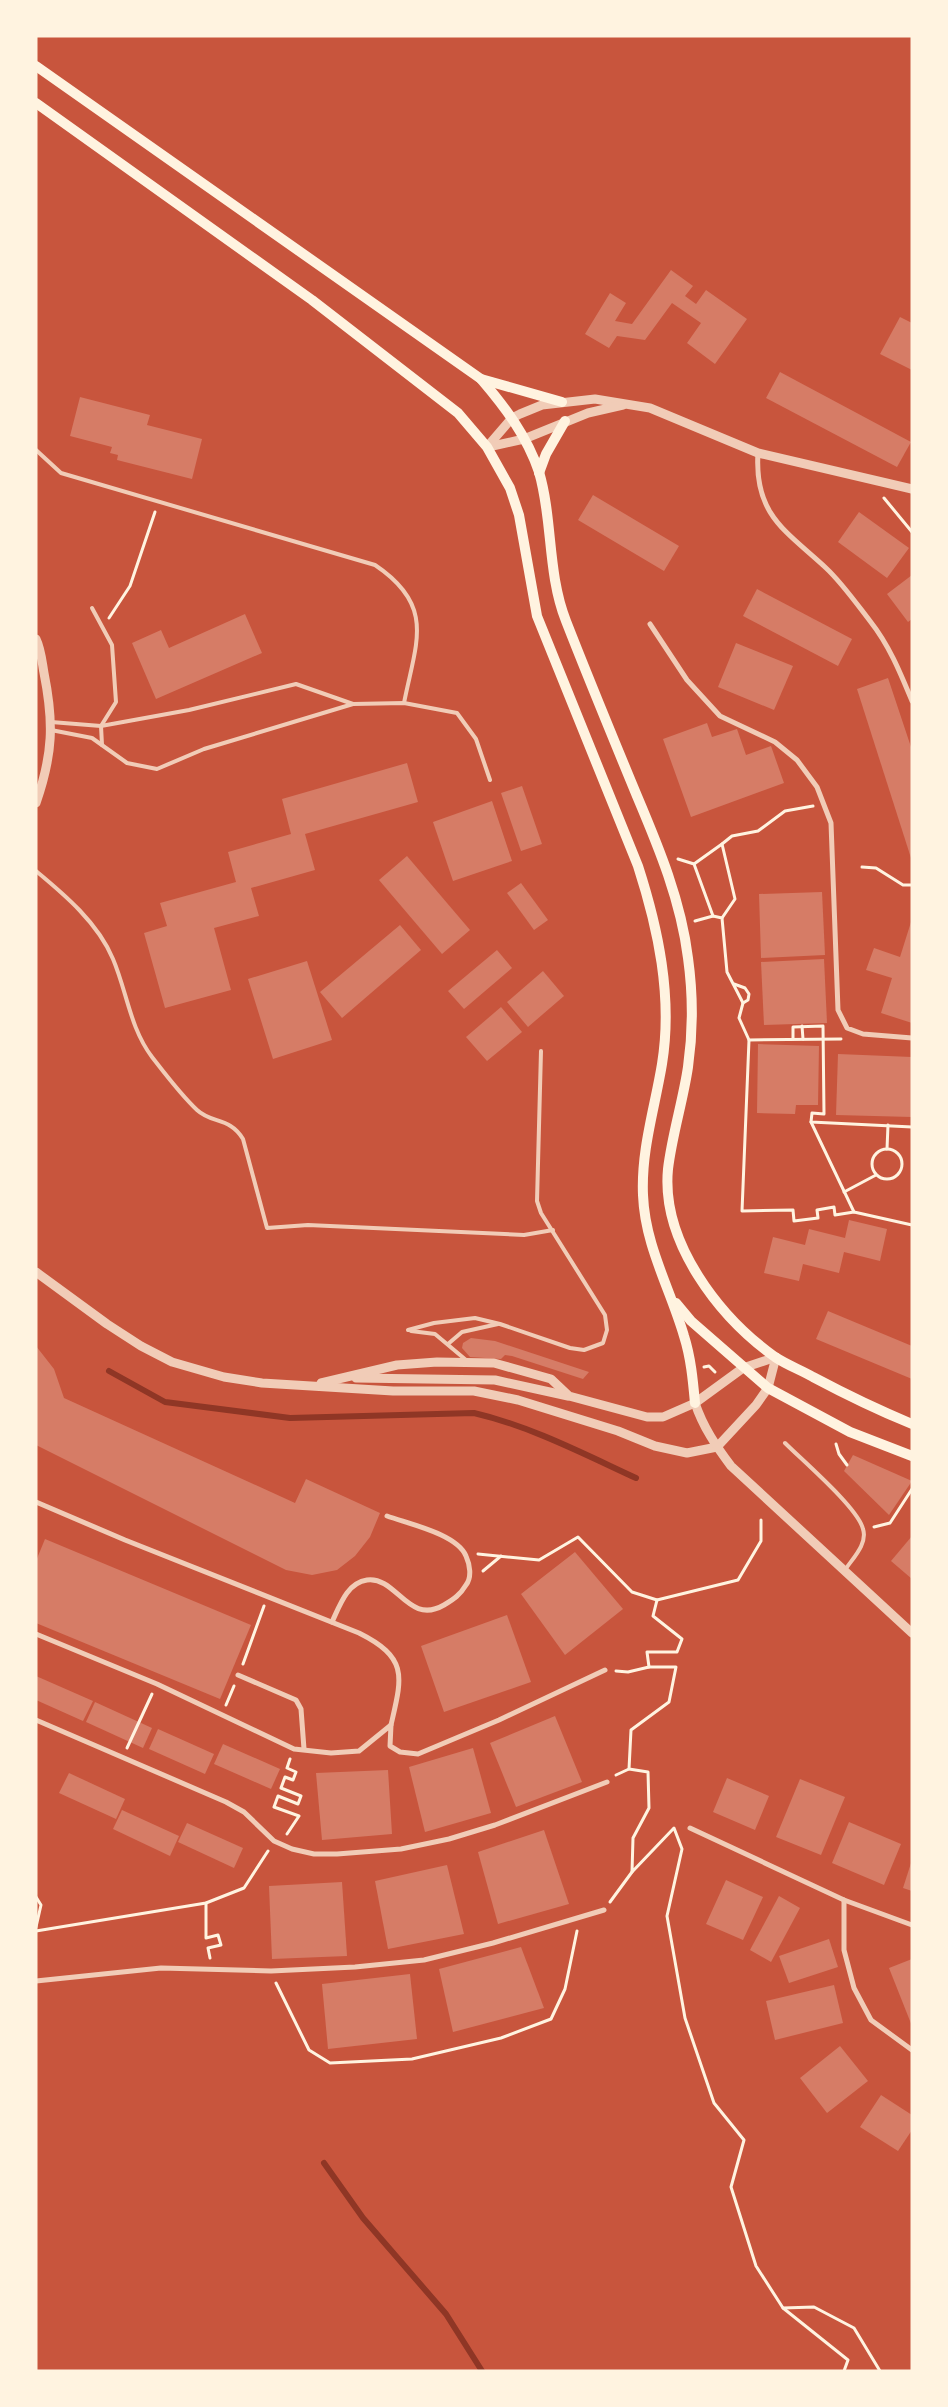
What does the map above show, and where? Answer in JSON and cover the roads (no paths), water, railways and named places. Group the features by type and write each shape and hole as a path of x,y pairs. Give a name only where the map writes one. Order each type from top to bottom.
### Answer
{"main road":[{"path":"36,66 481,380 512,418 524,439 539,473 549,547 564,618 661,853 683,925 690,983 691,1031 688,1065 668,1172 670,1208 684,1248 703,1284 744,1329 776,1357 867,1406 912,1424"},
{"path":"36,103 312,300 458,413 487,447 510,488 519,515 537,616 638,866 653,914 664,981 665,1036 663,1062 645,1155 643,1194 648,1237 684,1337 695,1404"},
{"path":"481,380 562,402"},
{"path":"539,473 546,454 565,421"},
{"path":"664,1283 686,1315 743,1368 768,1388 850,1432 912,1456"}],"street":[{"path":"487,447 512,418 542,406 595,399 628,404 667,414 758,453 912,489"},
{"path":"487,447 524,439 588,413 628,404"},
{"path":"758,453 757,473 762,495 773,518 788,536 827,569 871,622 895,660 912,701"},
{"path":"650,624 687,680 720,716 775,742 797,760 818,788 831,823 834,856 838,1010 847,1028 863,1034 912,1038"},
{"path":"36,638 50,702 51,726 50,757 36,803"},
{"path":"36,1272 107,1324 141,1346 172,1362 243,1380 393,1391 474,1391 518,1400 672,1451 687,1453 717,1447 756,1405 768,1388 776,1357"},
{"path":"344,1378 495,1380 569,1396 647,1417 663,1417 695,1404 743,1368 776,1357"},
{"path":"313,1385 397,1365 468,1362 494,1363 551,1379 569,1396"},
{"path":"695,1404 701,1421 717,1447 732,1466 912,1633"},
{"path":"36,1502 380,1643 394,1659 400,1683 391,1725 390,1746 400,1752 418,1754 499,1720 606,1670"},
{"path":"332,1622 344,1596 352,1586 367,1580 381,1581 417,1609 437,1609 460,1596 468,1582 470,1565 465,1553 451,1539 387,1516"},
{"path":"36,1634 157,1684 294,1749 331,1753 359,1751 391,1725"},
{"path":"238,1675 296,1700 301,1709 304,1749"},
{"path":"36,1720 244,1812 274,1841 314,1854 401,1849 449,1839 495,1825 607,1782"},
{"path":"690,1828 844,1900 912,1925"},
{"path":"844,1900 844,1950 854,1988 871,2020 912,2050"},
{"path":"36,1981 131,1970 212,1968 271,1971 355,1967 424,1960 493,1943 604,1910"}],"lane":[{"path":"36,450 61,473 375,565 394,578 408,595 417,614 417,637 404,703"},
{"path":"92,608 112,646 116,702 101,726 102,745"},
{"path":"51,726 101,726 189,710 296,684 353,704"},
{"path":"51,726 92,738 127,763 158,770 204,749 353,704 404,703 457,714 476,739 490,780"},
{"path":"36,870 81,911 109,951 113,958 136,1031 151,1056 198,1111 236,1128 243,1140 267,1228 308,1225 524,1235 553,1230"},
{"path":"468,1362 435,1334 408,1330 434,1323 476,1318 500,1324 570,1348 584,1350 604,1343 607,1330 605,1316 541,1213 536,1189 541,1050"},
{"path":"448,1344 462,1332 500,1324"},
{"path":"785,1444 855,1514 864,1530 862,1544 845,1570"}],"waterway":[{"path":"109,1371 165,1402 290,1418 474,1413 536,1433 636,1478"},
{"path":"324,2163 363,2218 446,2314 482,2371"}]}
